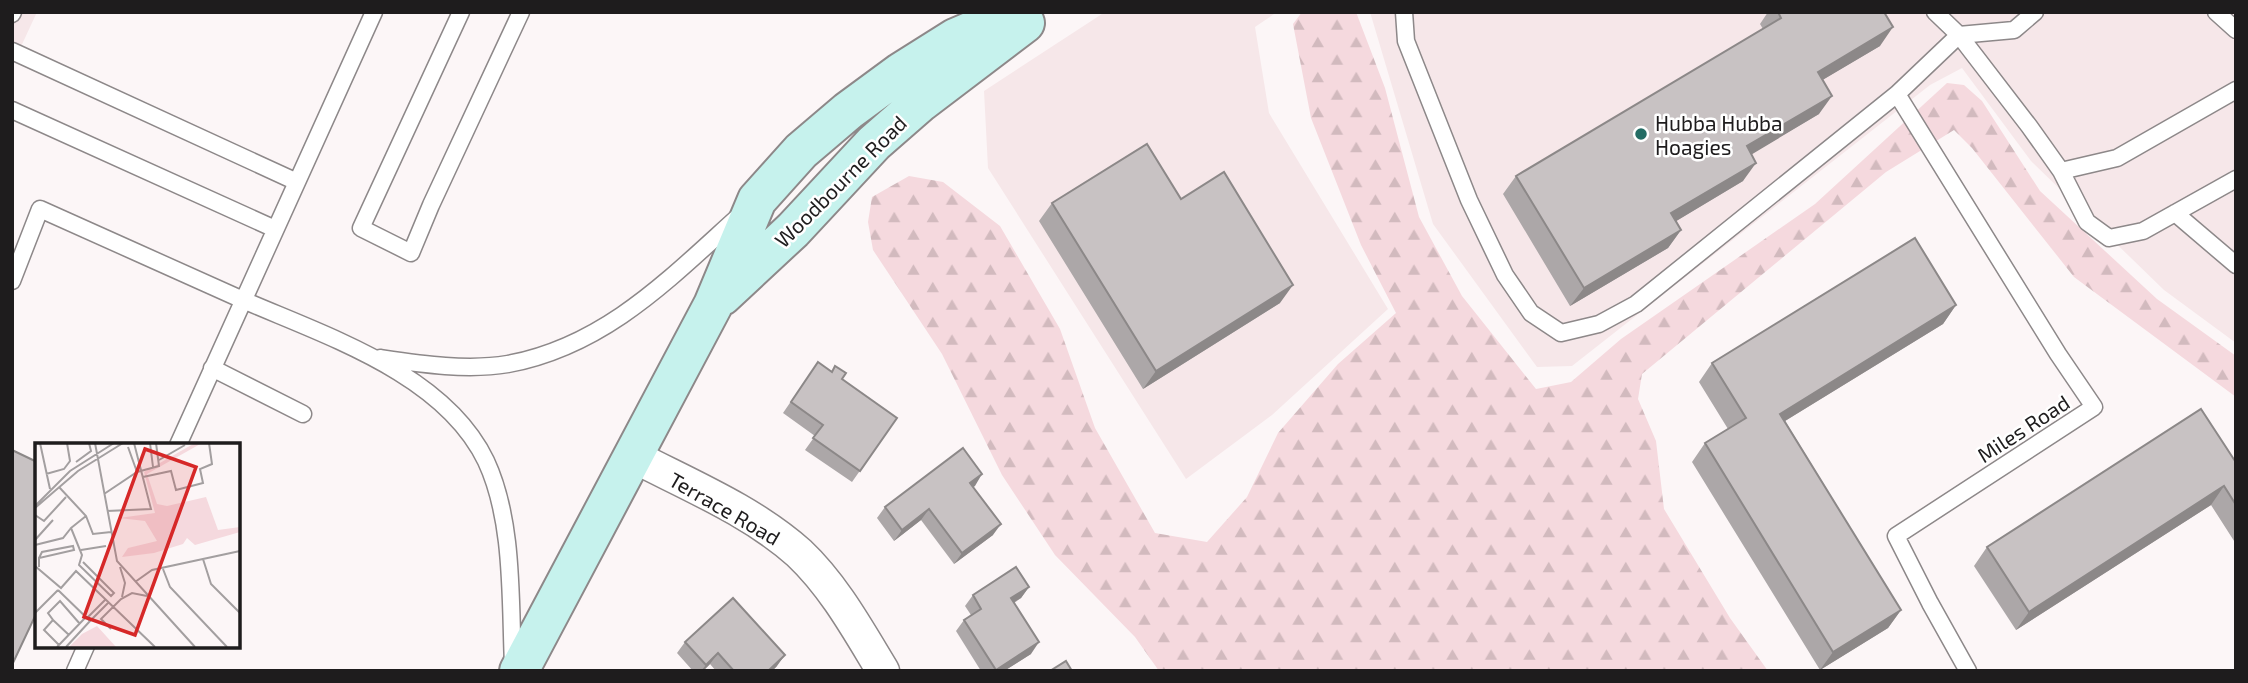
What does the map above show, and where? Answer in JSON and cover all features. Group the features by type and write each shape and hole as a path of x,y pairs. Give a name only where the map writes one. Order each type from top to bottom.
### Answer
{"main road":[{"name":"Woodbourne Road","path":"516,671 713,305 757,200 801,151 848,111 901,72 955,38 1016,12"},
{"name":"Woodbourne Road","path":"713,305 793,230 874,143 921,102 1038,12"}],"street":[{"name":"Terrace Road","path":"633,456 743,513 799,554 842,604 883,671"}],"lane":[{"path":"179,443 374,12"},
{"path":"461,12 361,228 411,253 522,12"},
{"path":"1404,12 1406,41 1469,200 1506,275 1531,313 1561,333 1599,324 1636,304 1897,94 1959,34 2014,30 2035,12"},
{"path":"1935,12 1959,34 2061,171 2087,222 2109,238 2143,231 2236,178"},
{"path":"2216,12 2236,30"},
{"path":"12,51 297,182"},
{"path":"2061,171 2117,158 2236,90"},
{"name":"Miles Road","path":"1897,94 2058,354 2094,407 1896,536 1968,671"},
{"path":"12,110 275,229"},
{"path":"374,358 429,365 506,365 545,355 579,342 648,298 757,200"},
{"path":"12,281 40,209 374,358 426,392 452,413 471,436 486,461 497,489 507,546 516,671"},
{"path":"2175,214 2236,265"},
{"path":"212,368 303,414"},
{"path":"75,671 85,648"}],"shaded area":[{"path":"12,12 37,12 12,66"},
{"path":"1105,12 1277,12 1255,27 1269,113 1388,309 1272,415 1186,479 988,168 984,91"},
{"path":"1370,12 2236,12 2236,343 2164,290 2031,161 1962,68 1930,85 1572,366 1537,367 1433,224"}],"green space":[{"path":"1302,12 1356,12 1385,88 1419,217 1462,296 1536,389 1571,382 1621,339 1815,204 1947,83 1964,85 1982,101 2040,191 2157,299 2236,356 2236,397 2074,277 1972,148 1954,130 1886,172 1642,374 1638,399 1656,441 1664,509 1730,618 1768,671 1159,671 1135,637 1055,555 1002,475 942,354 873,250 868,222 872,197 909,176 943,182 1000,226 1060,329 1095,428 1155,533 1207,542 1247,497 1278,433 1338,364 1396,313 1361,245 1311,118 1293,24"}],"building":[{"path":"1778,12 1884,12 1893,27 1818,72 1832,96 1747,146 1756,163 1671,213 1681,230 1584,288 1516,176 1781,18"},
{"path":"1147,144 1181,199 1224,172 1293,285 1156,371 1052,203"},
{"path":"1915,238 1956,305 1780,414 1901,610 1833,652 1705,443 1746,418 1712,363"},
{"path":"818,362 832,372 835,366 846,373 842,379 897,418 860,471 813,438 823,425 791,402"},
{"path":"2201,409 2236,460 2236,505 2224,486 2029,612 1987,547"},
{"path":"963,448 982,474 970,483 1001,524 962,553 929,509 902,530 885,507"},
{"path":"12,450 35,461 35,616 12,665"},
{"path":"1016,567 1029,587 1011,598 1039,642 996,670 964,620 981,609 973,595"},
{"path":"733,598 785,655 768,671 734,671 718,653 706,665 685,642"},
{"path":"1066,661 1072,671 1050,671"}],"place":[{"name":"Hubba Hubba Hoagies","path":"1641,134"}]}
